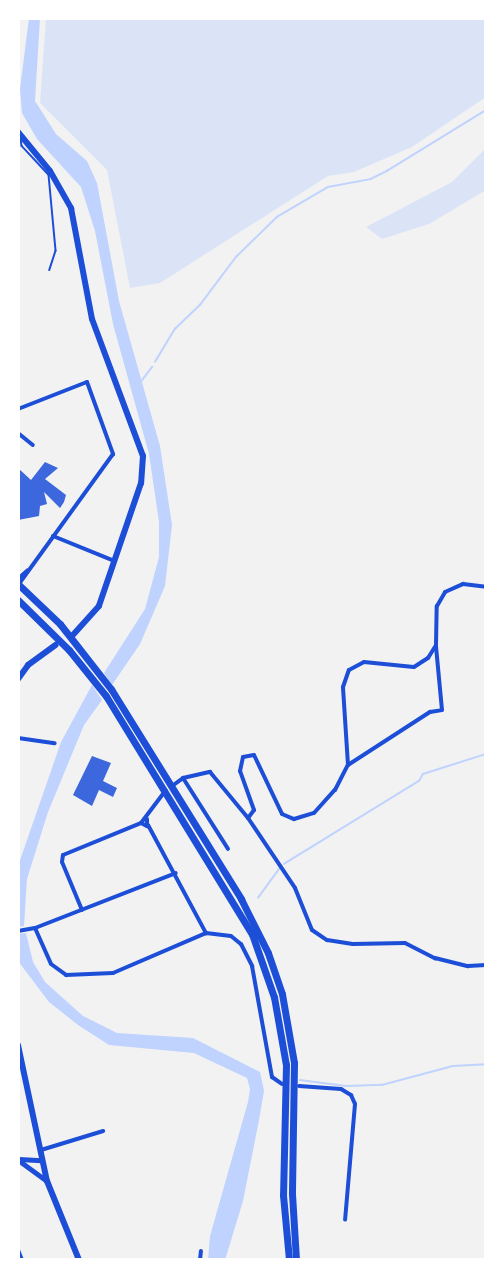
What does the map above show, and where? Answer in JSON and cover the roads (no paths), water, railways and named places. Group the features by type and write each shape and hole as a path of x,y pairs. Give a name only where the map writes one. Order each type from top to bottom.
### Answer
{"highway":[{"path":"18,584 76,643 166,783 252,934 274,997 286,1065 283,1195 289,1260"},
{"path":"18,600 69,650 110,695"},
{"path":"172,794 258,931 282,994 294,1063 292,1194 296,1260"}],"main road":[{"path":"19,134 50,171 71,208 92,319 142,446 141,483 112,560 99,606 74,634"},
{"path":"18,679 28,666 56,645"},
{"path":"18,1045 47,1181 79,1260"},
{"path":"18,1159 42,1163"},
{"path":"18,1159 47,1181"},
{"path":"25,1165 42,1163"}],"street":[{"path":"18,409 87,382 113,454 18,584"},
{"path":"18,433 33,445"},
{"path":"53,536 112,560"},
{"path":"18,579 28,570"},
{"path":"248,818 254,810 240,771 241,762 247,755 258,759 275,806 294,819 306,817 323,805 348,765 430,712 442,710 436,645 437,606 444,592 463,584 486,587"},
{"path":"348,765 344,687 349,670 364,662 414,667 428,658 436,645"},
{"path":"18,738 55,743"},
{"path":"82,910 62,862 63,855 141,823 147,819 160,794 183,778 205,770 212,773 248,818 295,888 312,930 327,940 353,945 405,943 435,958 468,966 486,965"},
{"path":"183,778 228,849"},
{"path":"147,819 148,825 176,873 206,933"},
{"path":"141,823 148,825"},
{"path":"18,931 36,928 176,873"},
{"path":"36,928 51,964 66,975 113,973 206,933 231,936 241,944 249,959 272,1077 282,1084"},
{"path":"299,1086 341,1089 351,1095 355,1104 345,1220"},
{"path":"39,1150 103,1131"},
{"path":"18,1250 22,1260"},
{"path":"200,1260 201,1251"}],"lane":[{"path":"19,134 22,146 49,175 56,251 50,270"}],"water":[{"path":"29,18 40,18 35,101 56,134 87,161 97,183 119,301 160,446 172,525 165,586 140,644 112,685 104,673 145,609 159,557 159,522 149,454 113,324 95,231 81,187 37,139 22,113 20,89"},
{"path":"92,685 102,700 84,725 48,812 27,879 24,926 18,927 18,866 61,742"},
{"path":"26,933 33,962 45,982 83,1016 117,1033 193,1038 260,1072 264,1091 259,1120 243,1201 225,1260 208,1260 210,1236 248,1102 250,1089 247,1078 194,1053 109,1045 78,1025 49,1002 18,961 18,934"}],"waterway":[{"path":"155,362 175,329 200,305 236,257 277,217 328,187 371,179 387,171 486,110"},
{"path":"140,383 152,367"},
{"path":"284,864 419,781 423,774 486,754"},
{"path":"258,898 279,869"},
{"path":"300,1080 346,1086 382,1085 453,1066 486,1064"}]}
